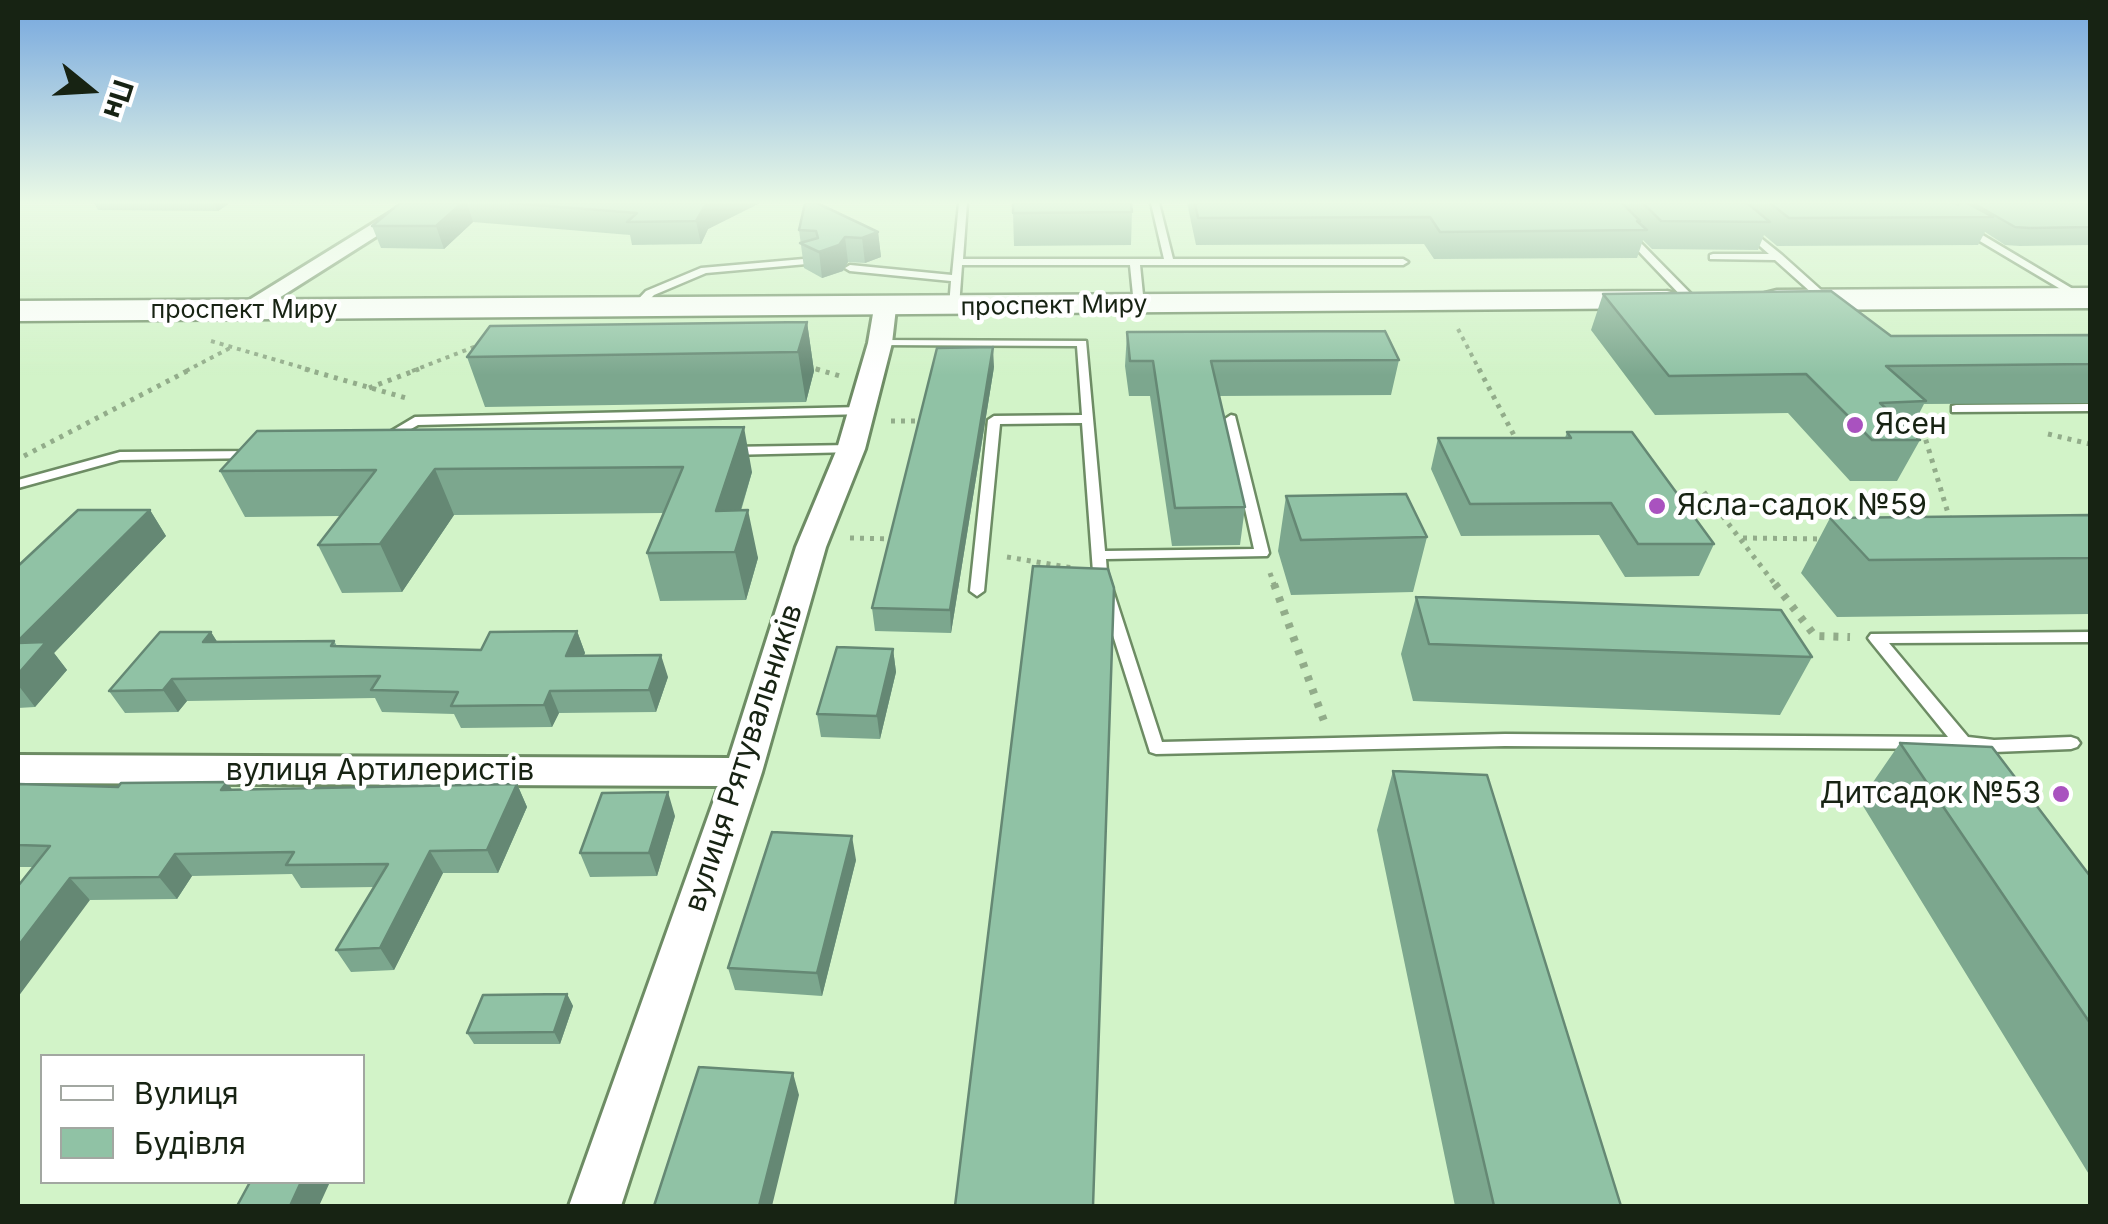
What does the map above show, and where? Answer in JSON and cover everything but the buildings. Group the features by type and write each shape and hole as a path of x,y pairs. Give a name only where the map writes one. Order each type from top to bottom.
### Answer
{"main road":[{"name":"проспект Миру","path":"18,311 246,325 634,309 882,325 954,293 1139,305 1721,301 1815,306 2087,298"}],"street":[{"path":"246,325 339,260"},
{"name":"вулиця Рятувальників","path":"595,1206 743,772 882,325"},
{"name":"вулиця Артилеристів","path":"18,769 743,772"}],"lane":[{"path":"1665,260 1721,301"},
{"path":"1780,260 1815,306"},
{"path":"2020,260 2087,298"},
{"path":"634,309 650,293 704,270 816,261"},
{"path":"850,268 954,293 957,262 1403,262"},
{"path":"1134,262 1139,305"},
{"path":"882,325 1082,344 1099,563 1156,748 1504,740 1969,751 1994,746 2071,743"},
{"path":"1956,409 2090,408"},
{"path":"1099,563 1262,553 1231,418"},
{"path":"977,590 994,420 1086,419"},
{"path":"398,454 376,450 414,420 851,423"},
{"path":"713,451 851,423"},
{"path":"18,484 120,456 265,455"},
{"path":"1876,638 2090,636"},
{"path":"1876,638 1969,751"}],"path":[{"path":"246,325 210,341 420,402"},
{"path":"1457,328 1518,444"},
{"path":"368,389 486,342"},
{"path":"18,459 231,347"},
{"path":"793,362 841,374 851,423 994,420"},
{"path":"1917,409 1921,434 1956,540"},
{"path":"1704,492 1816,636 1876,638"},
{"path":"814,538 912,539"},
{"path":"1743,538 1840,539"},
{"path":"981,553 1099,563"},
{"path":"1262,553 1332,744"}],"place":[{"name":"Ясен","path":"1855,425"},
{"name":"Ясла-садок №59","path":"1657,506"},
{"name":"Дитсадок №53","path":"2061,794"}]}
